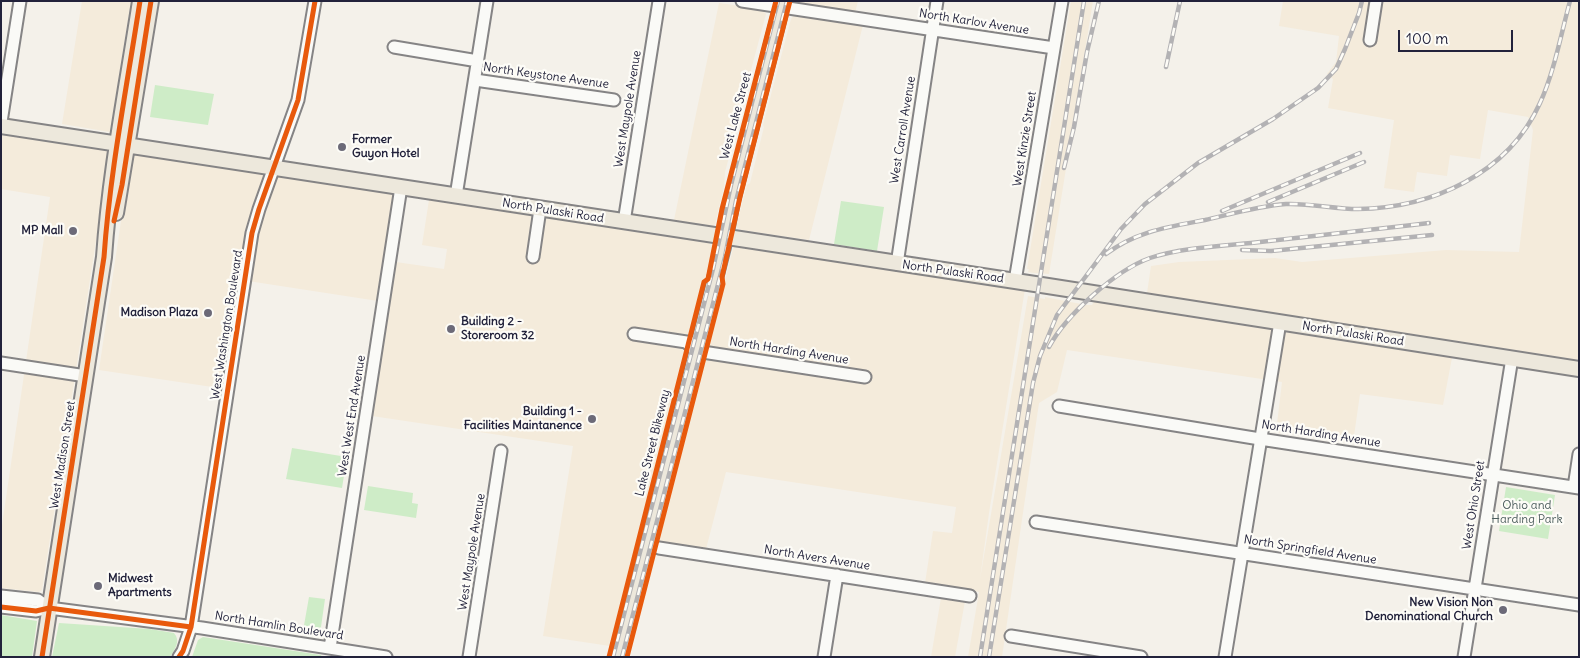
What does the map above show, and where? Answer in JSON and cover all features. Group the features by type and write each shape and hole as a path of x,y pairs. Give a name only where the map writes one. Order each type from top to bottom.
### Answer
{"main road":[{"name":"West Madison Street","path":"42,657 104,257 116,211 122,144 140,1"},
{"name":"West Madison Street","path":"122,144 151,1"},
{"name":"West Lake Street","path":"619,657 714,283 734,192 782,4"},
{"name":"North Pulaski Road","path":"1,126 1579,369"}],"street":[{"path":"1,122 20,1"},
{"name":"West Washington Boulevard","path":"179,657 183,651 191,626 249,247 256,220 298,100 315,1"},
{"path":"456,196 487,1"},
{"name":"West Maypole Avenue","path":"624,222 659,1"},
{"name":"North Karlov Avenue","path":"742,1 782,4 932,30 1054,48"},
{"name":"West Carroll Avenue","path":"897,264 937,1"},
{"name":"West Kinzie Street","path":"1015,281 1062,1"},
{"path":"1370,40 1376,1"},
{"name":"North Keystone Avenue","path":"394,47 478,61"},
{"name":"North Keystone Avenue","path":"475,80 614,100"},
{"name":"West West End Avenue","path":"330,648 401,187"},
{"path":"533,257 540,209"},
{"path":"1225,657 1280,322"},
{"name":"North Harding Avenue","path":"634,334 865,377"},
{"name":"West Ohio Street","path":"1464,657 1512,358"},
{"path":"1,363 86,376"},
{"name":"North Harding Avenue","path":"1058,406 1576,488"},
{"name":"West Maypole Avenue","path":"469,657 501,451"},
{"path":"1576,488 1579,454"},
{"name":"North Springfield Avenue","path":"1036,522 1579,606"},
{"path":"649,538 659,548"},
{"name":"North Avers Avenue","path":"645,552 659,548 970,596"},
{"path":"824,657 837,575"},
{"path":"1,596 38,600 49,608"},
{"path":"1,607 36,611 49,608"},
{"name":"North Hamlin Boulevard","path":"49,608 191,626 386,657"},
{"path":"1011,636 1141,657"}],"shaded area":[{"path":"82,1 131,1 110,132 62,124"},
{"path":"797,1 858,1 855,13 801,5"},
{"path":"1071,1 1093,1 1049,274 1034,273 1028,272 1029,269 1027,269"},
{"path":"1283,1 1579,1 1579,360 1147,293 1151,266 1179,262 1275,258 1302,262 1446,250 1519,252 1533,130 1528,117 1488,110 1480,159 1450,155 1447,176 1417,172 1414,192 1384,188 1394,120 1328,108 1333,79 1327,74 1336,62 1339,36 1279,26"},
{"path":"719,3 762,9 766,14 713,226 674,220"},
{"path":"794,15 863,25 809,240 741,230 736,227 747,185 750,183 763,125 791,19"},
{"path":"1,134 110,150 42,590 39,592 1,588 1,532 50,197 1,189"},
{"path":"131,153 397,191 378,301 235,279 219,388 99,370"},
{"path":"429,200 709,243 712,245 711,259 706,278 703,281 610,646 543,636 573,446 372,416 396,262 444,269 447,249 422,245"},
{"path":"734,247 1025,289 980,579 1028,296 1045,299 1045,297 1086,305 1092,305 1095,300 1175,315 1452,358 1443,405 1360,394 1353,443 1276,432 1282,382 1067,350 1057,392 1039,403 1002,657 968,657 979,592 967,590 955,657 931,657 943,586 925,583 933,531 952,533 956,507 726,472 706,549 659,542"}],"green space":[{"path":"155,85 214,94 208,125 150,117"},
{"path":"841,201 884,207 877,251 834,244"},
{"path":"292,448 347,457 342,488 286,479"},
{"path":"368,486 413,493 412,503 418,504 416,518 364,510"},
{"name":"Ohio and Harding Park","path":"1506,487 1555,495 1548,539 1499,531"},
{"path":"309,597 325,599 320,634 303,631"},
{"path":"1,615 37,621 32,657 1,657"},
{"path":"59,623 150,629 174,633 177,642 170,657 52,657"},
{"path":"203,637 321,655 322,657 192,657 198,640"}],"railway":[{"path":"613,657 713,269 731,185 778,1"},
{"path":"622,657 725,257 736,201 787,1"},
{"path":"980,657 1084,1"},
{"path":"1064,168 1099,1"},
{"path":"1166,67 1180,1"},
{"path":"989,657 1033,383 1040,356 1057,315 1121,229 1145,204 1198,163 1273,119 1318,88 1336,69 1362,1"},
{"path":"1106,254 1129,240 1153,231 1255,208 1286,204 1349,209 1386,207 1440,194 1465,182 1488,167 1508,149 1526,128 1545,91 1570,1"},
{"path":"1222,211 1360,153"},
{"path":"1268,202 1364,162"},
{"path":"1049,347 1067,321 1093,295 1122,272 1150,258 1200,248 1429,223"},
{"path":"1242,250 1271,251 1432,235"}],"cycle path":[{"path":"42,657 104,257 115,161 140,1"},
{"path":"114,221 122,185 151,1"},
{"path":"179,657 191,627 252,233 298,100 315,1"},
{"name":"Lake Street Bikeway","path":"609,657 704,282 708,279 722,209 776,1"},
{"path":"627,657 723,284 722,277 740,197 790,1"},
{"path":"1,607 36,611 49,608 191,627"}],"place":[{"name":"Former Guyon Hotel","path":"342,147"},
{"name":"MP Mall","path":"73,231"},
{"name":"Madison Plaza","path":"208,313"},
{"name":"Building 2 - Storeroom 32","path":"451,329"},
{"name":"Building 1 - Facilities Maintanence","path":"592,419"},
{"name":"Midwest Apartments","path":"98,586"},
{"name":"New Vision Non Denominational Church","path":"1503,610"}]}
